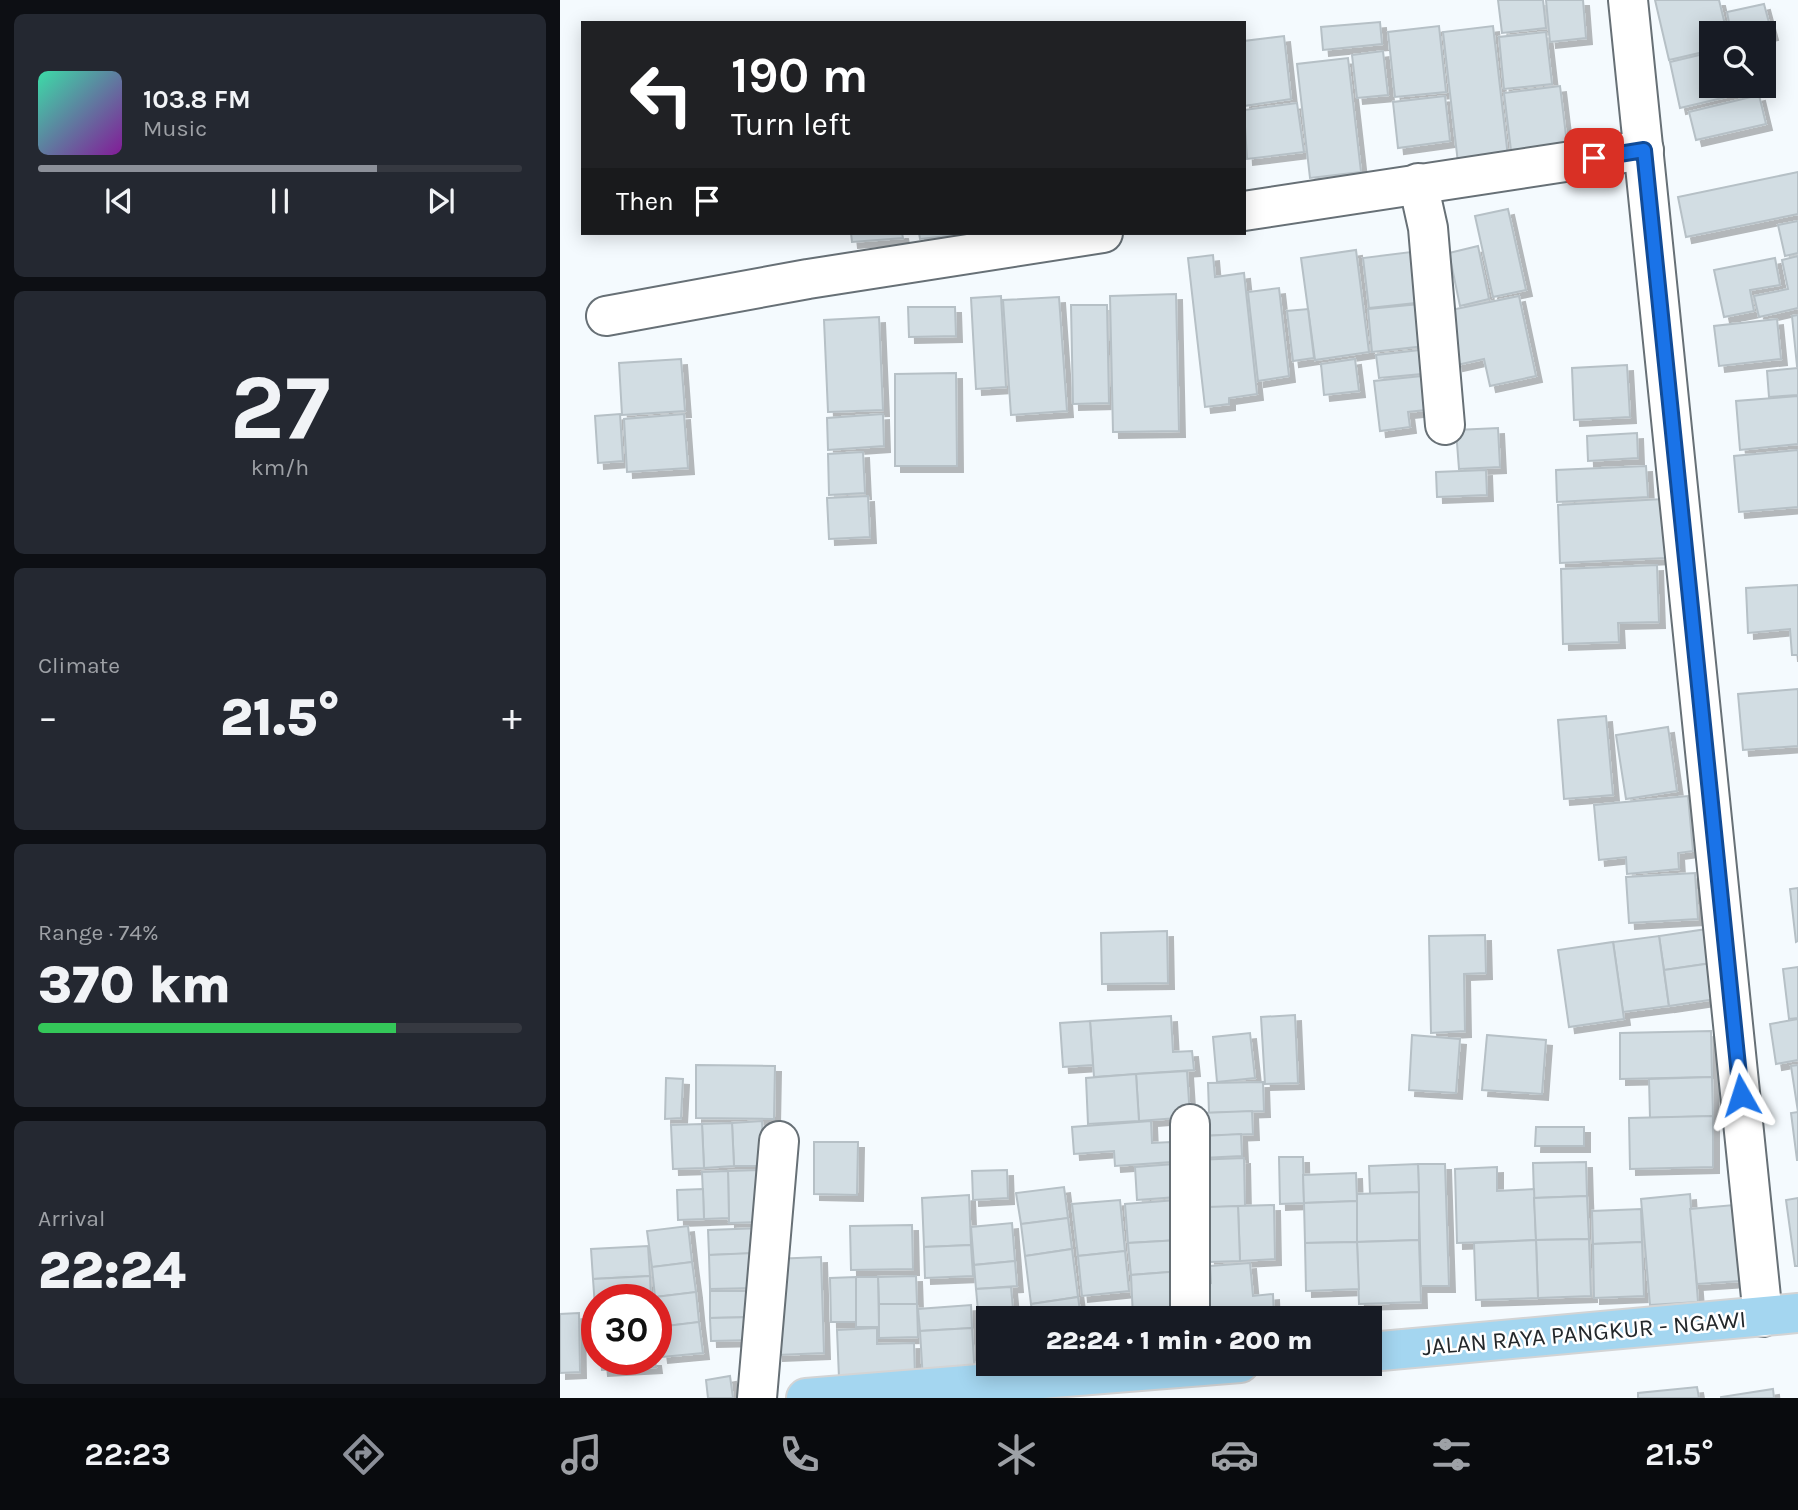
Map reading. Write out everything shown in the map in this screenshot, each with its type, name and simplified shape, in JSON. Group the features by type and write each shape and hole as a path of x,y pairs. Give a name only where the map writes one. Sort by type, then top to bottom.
{"main road":[{"name":"JALAN RAYA PANGKUR - NGAWI","path":"1382,1351 1781,1315"},
{"path":"806,1398 1062,1376"}],"street":[{"path":"1628,0 1781,1315"},
{"path":"1246,211 1644,150"},
{"path":"1418,183 1428,228 1445,425"},
{"path":"606,316 808,279 1090,235"},
{"path":"1190,1124 1190,1306"},
{"path":"757,1398 779,1141"}],"building":[{"path":"1498,0 1543,0 1546,28 1502,33"},
{"path":"1546,0 1583,0 1586,38 1550,42"},
{"path":"1655,0 1719,0 1724,21 1699,21 1699,53 1669,60"},
{"path":"1764,4 1769,21 1729,21 1727,12"},
{"path":"1380,22 1382,44 1323,50 1321,27"},
{"path":"1439,26 1446,92 1395,97 1388,32"},
{"path":"1493,26 1508,157 1458,163 1443,32"},
{"path":"1546,32 1552,84 1504,89 1499,37"},
{"path":"1284,36 1291,99 1246,106 1246,41"},
{"path":"1383,51 1388,95 1357,98 1352,55"},
{"path":"1699,55 1699,98 1722,98 1680,108 1670,62"},
{"path":"1348,58 1361,172 1310,178 1297,64"},
{"path":"1560,86 1567,144 1511,150 1504,93"},
{"path":"1445,96 1450,141 1398,148 1393,102"},
{"path":"1747,98 1760,98 1766,124 1696,140 1689,112"},
{"path":"1297,103 1304,152 1247,159 1246,110"},
{"path":"1798,172 1798,214 1686,237 1678,197"},
{"path":"1508,209 1526,290 1493,297 1475,216"},
{"path":"1798,221 1798,253 1785,256 1778,225"},
{"path":"851,235 902,235 903,238 852,242"},
{"path":"919,235 957,235 920,239"},
{"path":"1478,246 1489,299 1460,306 1449,253"},
{"path":"1356,250 1369,352 1315,360 1301,258"},
{"path":"1419,251 1425,302 1369,308 1363,258"},
{"path":"1213,255 1215,277 1244,273 1257,394 1229,398 1229,404 1205,407 1188,258"},
{"path":"1798,256 1798,308 1759,317 1754,296 1788,289 1782,260"},
{"path":"1775,258 1780,285 1750,290 1754,311 1724,317 1714,270"},
{"path":"1279,288 1289,376 1258,381 1248,292"},
{"path":"1176,294 1179,431 1113,432 1110,296"},
{"path":"1001,296 1006,387 976,389 971,298"},
{"path":"1519,296 1536,376 1490,386 1484,359 1457,365 1446,311"},
{"path":"1059,297 1067,411 1011,415 1003,300"},
{"path":"1420,304 1425,346 1372,352 1368,309"},
{"path":"1071,305 1107,305 1109,403 1073,404"},
{"path":"908,307 955,307 956,336 909,337"},
{"path":"1308,309 1314,358 1293,361 1287,311"},
{"path":"1798,315 1798,366 1797,366 1792,316"},
{"path":"879,317 883,410 828,412 824,320"},
{"path":"1777,319 1781,359 1719,366 1714,326"},
{"path":"1420,350 1422,374 1379,378 1376,355"},
{"path":"681,359 685,411 622,415 619,363"},
{"path":"1355,359 1359,391 1324,395 1321,364"},
{"path":"1627,365 1630,417 1574,420 1572,368"},
{"path":"1798,368 1798,395 1769,397 1767,371"},
{"path":"956,373 957,466 895,466 895,374"},
{"path":"1422,376 1426,410 1408,412 1410,427 1380,431 1374,381"},
{"path":"1798,396 1798,444 1740,450 1736,401"},
{"path":"620,414 623,461 598,463 595,416"},
{"path":"684,414 688,468 627,472 624,419"},
{"path":"883,414 884,446 828,450 827,418"},
{"path":"1498,428 1500,467 1459,469 1456,430"},
{"path":"1637,433 1638,458 1588,461 1587,436"},
{"path":"1798,450 1798,507 1739,512 1734,456"},
{"path":"863,452 865,493 829,495 828,454"},
{"path":"1646,466 1648,497 1557,502 1556,470"},
{"path":"1486,470 1487,495 1437,497 1436,472"},
{"path":"868,496 870,537 829,539 827,498"},
{"path":"1663,499 1666,558 1560,563 1558,505"},
{"path":"1657,565 1659,622 1618,623 1619,642 1563,644 1561,569"},
{"path":"1798,585 1798,655 1792,655 1790,629 1748,633 1746,588"},
{"path":"1798,689 1798,746 1743,750 1738,694"},
{"path":"1606,716 1613,795 1564,799 1558,720"},
{"path":"1668,727 1677,791 1626,799 1616,735"},
{"path":"1688,796 1693,851 1678,853 1679,869 1627,874 1626,857 1599,860 1594,805"},
{"path":"1695,873 1698,919 1629,923 1626,877"},
{"path":"1798,888 1798,941 1796,942 1790,889"},
{"path":"1707,929 1712,963 1664,970 1659,936"},
{"path":"1167,931 1168,983 1102,984 1101,933"},
{"path":"1485,935 1486,973 1464,974 1465,1031 1431,1033 1429,936"},
{"path":"1659,936 1669,1006 1623,1012 1613,942"},
{"path":"1613,942 1624,1019 1569,1027 1558,950"},
{"path":"1712,963 1716,999 1669,1006 1664,970"},
{"path":"1798,967 1798,1018 1789,1019 1783,969"},
{"path":"1295,1015 1298,1083 1265,1084 1261,1017"},
{"path":"1171,1016 1173,1052 1192,1051 1194,1070 1094,1077 1090,1021"},
{"path":"1798,1019 1798,1060 1776,1064 1770,1024"},
{"path":"1090,1021 1093,1065 1063,1067 1060,1023"},
{"path":"1711,1031 1712,1077 1620,1079 1620,1033"},
{"path":"1250,1033 1255,1078 1217,1082 1213,1037"},
{"path":"1412,1035 1460,1039 1456,1093 1409,1090"},
{"path":"1487,1035 1546,1040 1542,1094 1482,1090"},
{"path":"696,1065 775,1066 774,1119 696,1118"},
{"path":"1798,1065 1798,1112 1791,1066"},
{"path":"1187,1071 1190,1117 1139,1121 1136,1074"},
{"path":"1136,1074 1139,1121 1088,1124 1086,1078"},
{"path":"1712,1077 1713,1116 1650,1118 1649,1079"},
{"path":"666,1078 683,1079 681,1118 665,1119"},
{"path":"1263,1082 1264,1111 1209,1113 1208,1083"},
{"path":"1252,1111 1253,1134 1202,1136 1201,1113"},
{"path":"1798,1112 1798,1160 1797,1160 1791,1113"},
{"path":"1713,1116 1713,1167 1630,1169 1629,1118"},
{"path":"762,1121 764,1166 734,1166 732,1123"},
{"path":"1151,1121 1152,1143 1171,1142 1172,1162 1115,1166 1114,1151 1074,1154 1072,1127"},
{"path":"732,1123 734,1166 704,1168 702,1124"},
{"path":"702,1124 704,1168 673,1169 671,1125"},
{"path":"1536,1127 1584,1127 1584,1146 1535,1146"},
{"path":"1241,1134 1242,1156 1202,1158 1202,1136"},
{"path":"814,1142 858,1142 857,1195 814,1194"},
{"path":"1279,1157 1303,1157 1304,1203 1280,1204"},
{"path":"1244,1158 1245,1206 1195,1208 1194,1160"},
{"path":"1586,1162 1587,1196 1534,1198 1533,1163"},
{"path":"1175,1164 1177,1197 1137,1200 1135,1167"},
{"path":"1418,1164 1445,1164 1449,1286 1421,1286"},
{"path":"1418,1164 1419,1192 1370,1194 1369,1166"},
{"path":"1497,1167 1497,1191 1534,1189 1536,1240 1457,1243 1455,1169"},
{"path":"759,1170 760,1222 729,1223 728,1171"},
{"path":"1007,1170 1008,1198 973,1200 972,1171"},
{"path":"728,1171 729,1218 704,1219 702,1172"},
{"path":"1356,1173 1357,1201 1304,1203 1303,1175"},
{"path":"1064,1187 1068,1218 1021,1224 1016,1193"},
{"path":"703,1189 704,1219 678,1220 677,1190"},
{"path":"1419,1192 1419,1240 1357,1242 1357,1194"},
{"path":"1690,1194 1698,1302 1650,1305 1641,1199"},
{"path":"969,1195 971,1245 924,1247 922,1198"},
{"path":"1587,1196 1589,1239 1536,1240 1534,1198"},
{"path":"1798,1198 1798,1266 1795,1266 1786,1200"},
{"path":"1120,1200 1125,1251 1078,1256 1072,1204"},
{"path":"1177,1200 1180,1240 1128,1243 1125,1204"},
{"path":"1357,1201 1357,1242 1305,1243 1304,1203"},
{"path":"1274,1205 1275,1259 1240,1261 1238,1206"},
{"path":"1734,1205 1740,1281 1697,1284 1690,1209"},
{"path":"1238,1206 1240,1261 1209,1262 1208,1207"},
{"path":"1641,1209 1642,1242 1593,1244 1592,1211"},
{"path":"1068,1218 1072,1249 1025,1256 1021,1224"},
{"path":"1012,1223 1015,1261 974,1265 971,1227"},
{"path":"912,1225 913,1269 851,1270 850,1226"},
{"path":"688,1226 692,1262 652,1267 647,1231"},
{"path":"763,1228 764,1253 709,1255 708,1230"},
{"path":"1589,1239 1591,1296 1538,1298 1536,1240"},
{"path":"1180,1240 1182,1271 1131,1275 1128,1243"},
{"path":"1419,1240 1421,1302 1359,1304 1357,1242"},
{"path":"1536,1240 1538,1298 1476,1300 1474,1243"},
{"path":"1357,1242 1359,1289 1306,1291 1305,1243"},
{"path":"1642,1242 1644,1296 1594,1298 1593,1244"},
{"path":"971,1245 973,1276 925,1278 924,1247"},
{"path":"648,1246 650,1276 593,1279 591,1249"},
{"path":"1072,1249 1078,1297 1031,1304 1025,1256"},
{"path":"1125,1251 1129,1291 1082,1296 1078,1256"},
{"path":"753,1253 754,1288 710,1289 709,1255"},
{"path":"821,1257 824,1353 777,1355 773,1259"},
{"path":"1015,1261 1017,1286 976,1289 974,1265"},
{"path":"692,1262 696,1292 672,1295 672,1284 654,1284 652,1267"},
{"path":"1250,1263 1253,1296 1273,1294 1274,1306 1200,1306 1199,1284 1211,1283 1210,1266"},
{"path":"1182,1271 1184,1306 1132,1306 1131,1275"},
{"path":"650,1276 650,1284 593,1284 593,1279"},
{"path":"916,1276 917,1304 879,1304 878,1277"},
{"path":"856,1277 878,1277 879,1327 856,1327"},
{"path":"856,1277 856,1322 831,1322 830,1278"},
{"path":"1011,1287 1013,1306 978,1306 976,1289"},
{"path":"710,1291 755,1291 755,1317 710,1318"},
{"path":"696,1292 699,1322 672,1325 672,1295"},
{"path":"1078,1297 1079,1306 1031,1306"},
{"path":"879,1304 917,1304 918,1337 879,1338"},
{"path":"971,1305 972,1328 920,1331 918,1309"},
{"path":"579,1313 580,1372 560,1373 560,1314"},
{"path":"755,1317 755,1340 711,1341 710,1318"},
{"path":"699,1322 703,1353 672,1356 672,1325"},
{"path":"877,1328 877,1344 914,1343 915,1376 839,1378 837,1330"},
{"path":"972,1328 975,1377 923,1381 920,1331"},
{"path":"730,1376 733,1398 708,1398 706,1380"},
{"path":"1697,1387 1699,1398 1638,1398 1638,1393"},
{"path":"1773,1389 1774,1398 1721,1398 1721,1397"}],"route":[{"path":"1594,158 1644,150 1741,1095"}]}
